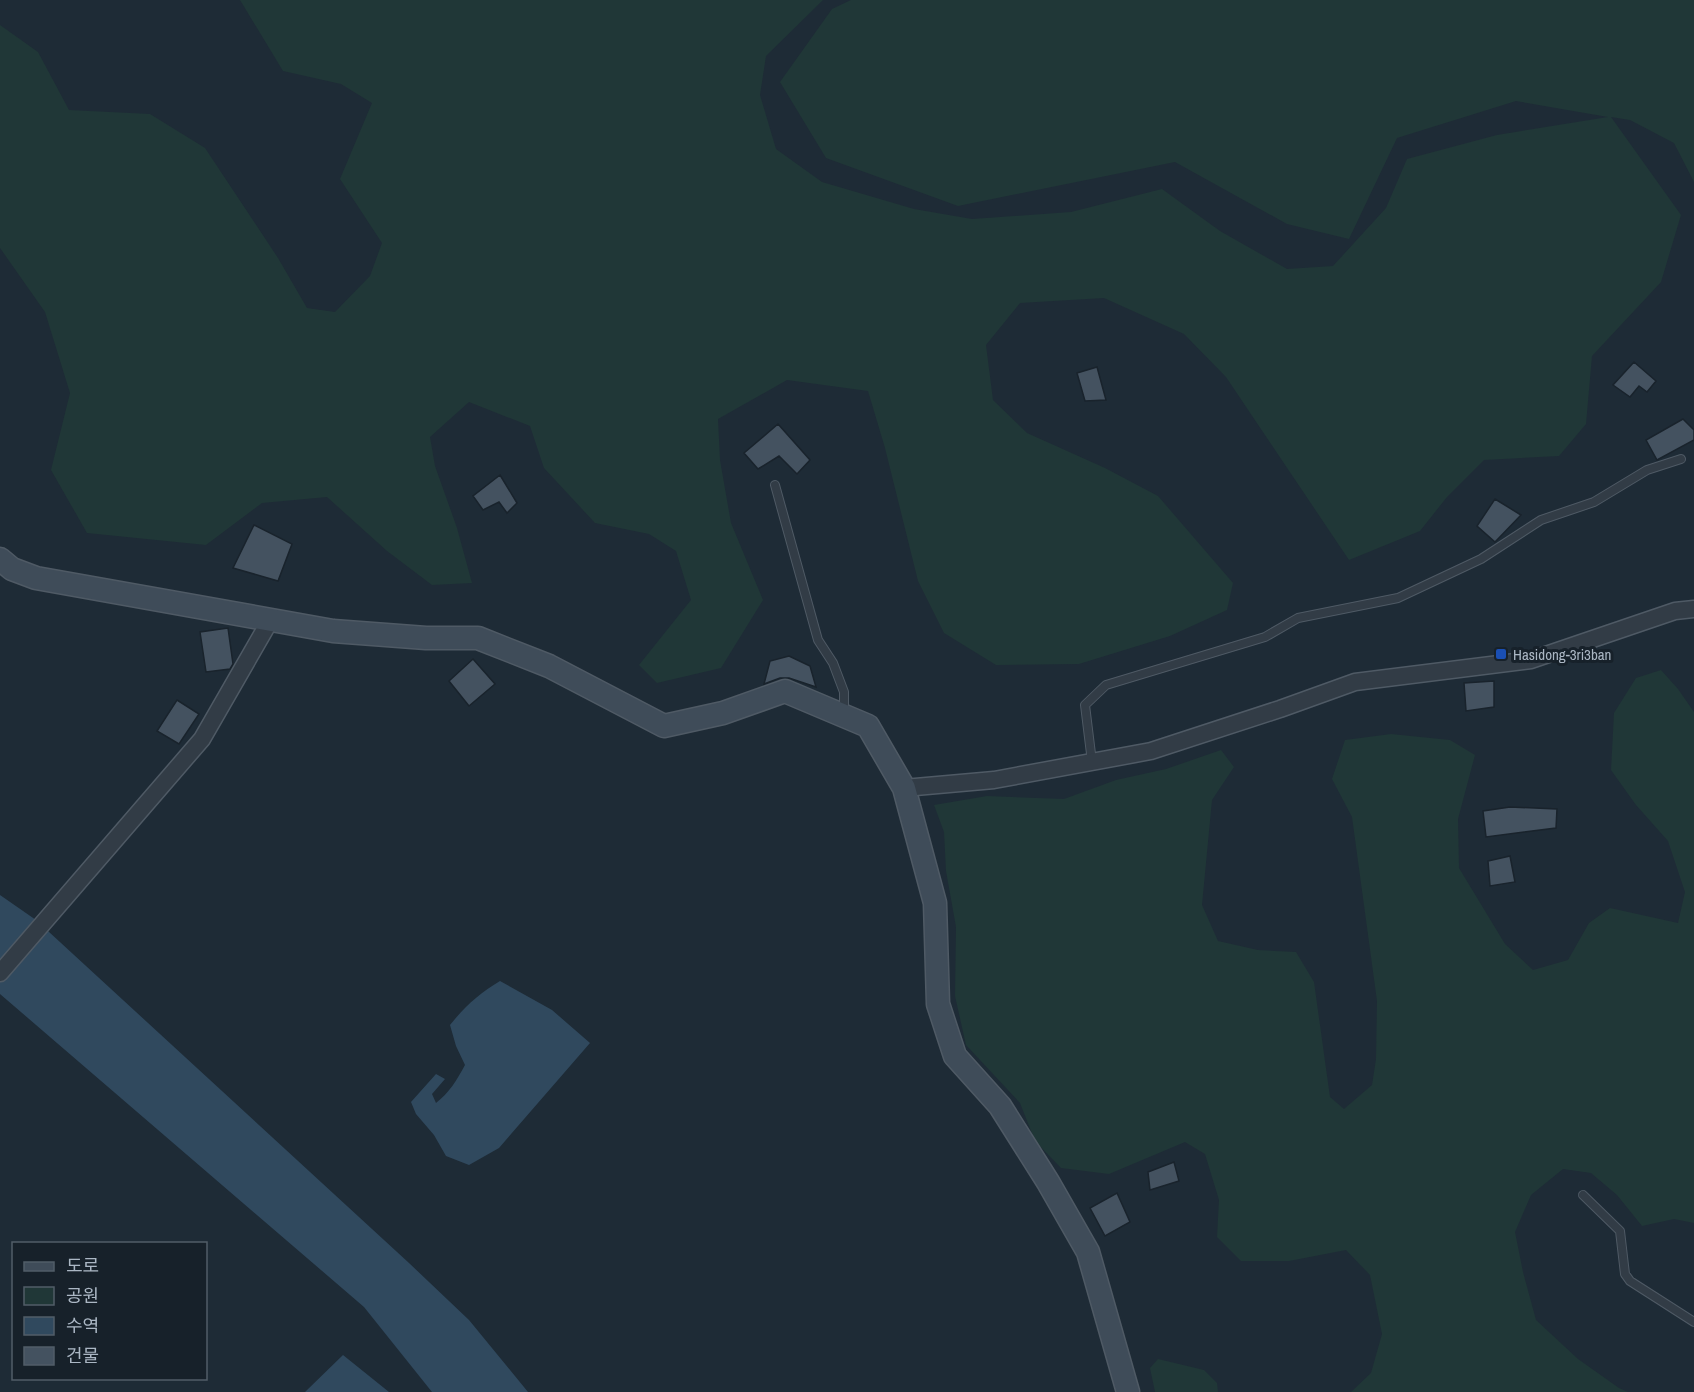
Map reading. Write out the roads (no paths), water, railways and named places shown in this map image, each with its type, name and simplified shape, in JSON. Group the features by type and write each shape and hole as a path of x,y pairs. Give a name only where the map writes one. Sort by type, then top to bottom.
{"street":[{"path":"0,559 12,569 36,578 333,631 426,638 478,638 549,666 664,726 723,713 785,691 868,726 904,788 935,903 938,1004 955,1056 1000,1106 1048,1182 1088,1252 1128,1392"},
{"path":"904,788 994,780 1150,751 1355,682 1531,660 1675,611 1694,609"},
{"path":"0,973 202,739 271,619"}],"lane":[{"path":"1092,762 1085,705 1106,685 1265,637 1298,618 1398,598 1481,559 1540,520 1594,502 1647,470 1681,459"},
{"path":"775,485 818,640 833,663 844,692 844,716"},
{"path":"1583,1195 1620,1231 1625,1274 1630,1281 1694,1323"}],"water":[{"path":"0,895 36,920 409,1263 469,1320 528,1392 432,1392 364,1307 0,994"},
{"path":"500,981 552,1010 590,1043 499,1148 469,1165 446,1156 434,1135 416,1114 411,1102 436,1074 445,1079 432,1094 436,1103 452,1086 465,1065 450,1025 473,1000"},
{"path":"343,1355 389,1392 305,1392"}],"place":[{"name":"Hasidong-3ri3ban","path":"1501,654"}]}
